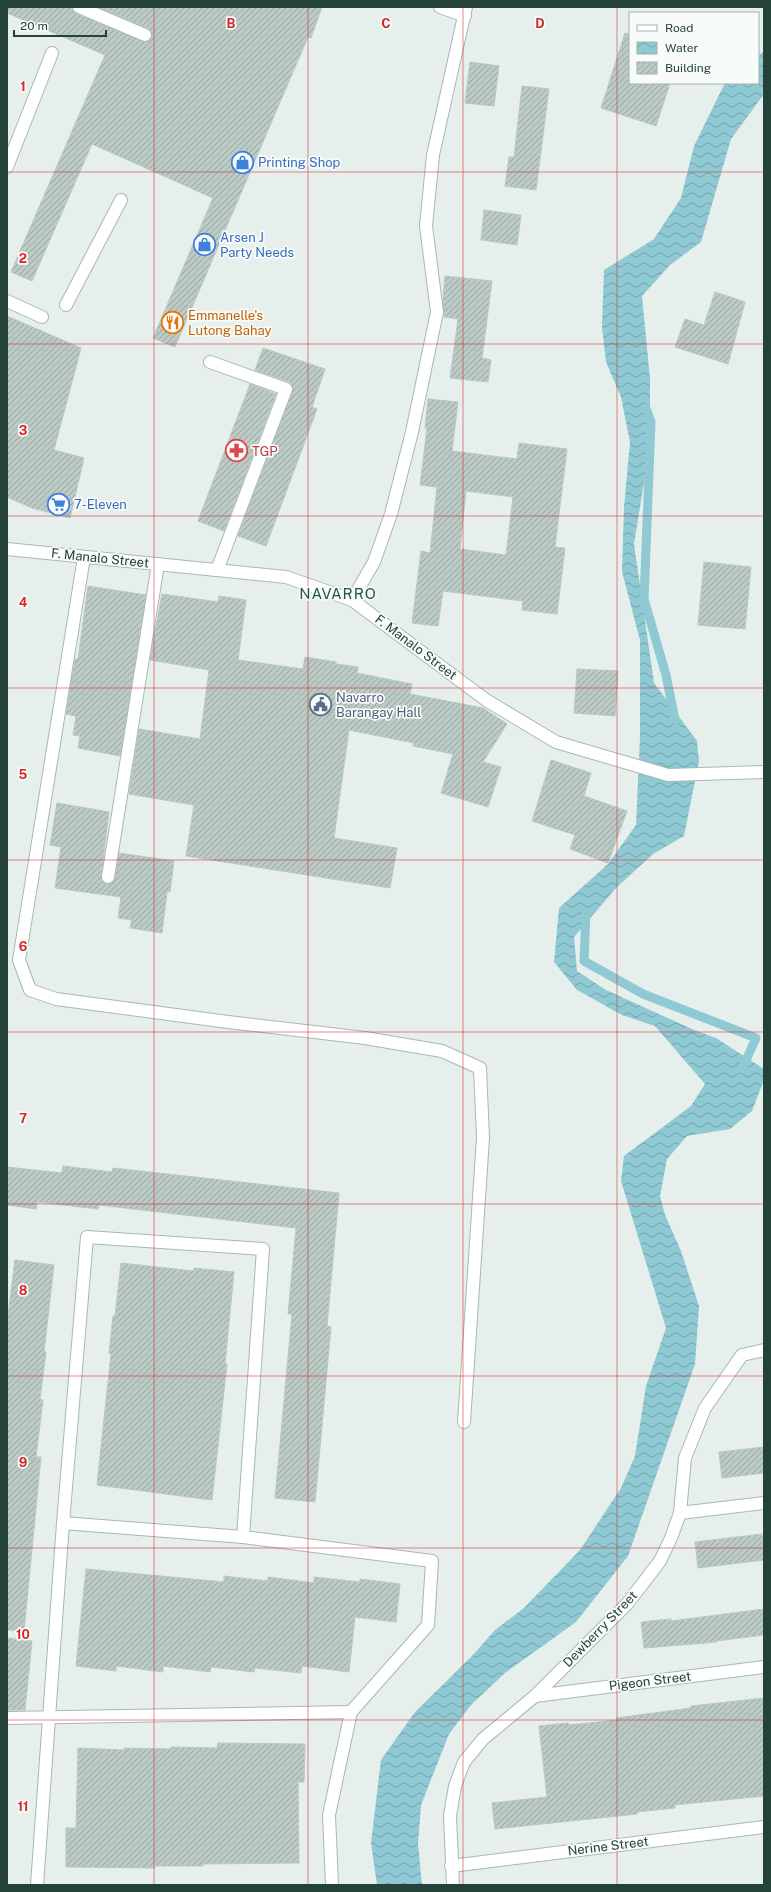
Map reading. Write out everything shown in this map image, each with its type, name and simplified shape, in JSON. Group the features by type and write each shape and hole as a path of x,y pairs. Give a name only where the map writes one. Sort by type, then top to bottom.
{"street":[{"path":"79,7 144,35"},
{"path":"352,600 374,562 391,514 412,432 437,312 426,226 433,155 466,11 440,7"},
{"path":"7,167 52,53"},
{"path":"66,305 121,200"},
{"path":"7,301 42,318"},
{"path":"210,362 286,389 217,570"},
{"name":"F. Manalo Street","path":"7,549 286,577 352,600 486,700 556,742 668,775 714,775 764,772"},
{"path":"84,557 19,960 30,990 56,999 228,1022 365,1038 442,1051 480,1068 483,1138 464,1422"},
{"path":"108,878 158,564"},
{"path":"36,1885 50,1717 63,1523 87,1237 263,1249 242,1537"},
{"name":"Dewberry Street","path":"453,1885 450,1816 455,1786 464,1762 483,1740 535,1696 627,1604 660,1561 671,1538 680,1513 685,1458 705,1408 742,1355 764,1350"},
{"path":"680,1513 764,1503"},
{"path":"63,1523 242,1537 432,1561 428,1625 351,1712 329,1815 332,1885"},
{"name":"Pigeon Street","path":"535,1696 764,1666"},
{"path":"7,1718 351,1712"},
{"name":"Nerine Street","path":"451,1866 764,1827"}],"water":[{"path":"764,51 764,94 731,139 701,242 670,265 642,296 650,379 650,445 634,544 654,683 697,741 699,761 684,836 653,854 616,888 574,937 577,971 606,990 692,1029 716,1038 764,1069 764,1080 752,1111 730,1129 687,1136 667,1159 660,1196 665,1215 681,1251 699,1306 695,1364 628,1556 576,1622 505,1673 471,1705 449,1734 421,1805 418,1844 422,1885 377,1885 371,1843 381,1760 415,1712 472,1656 495,1630 524,1608 580,1550 621,1488 635,1456 646,1386 666,1328 621,1181 624,1156 691,1106 705,1084 655,1026 622,1015 577,990 554,962 559,908 608,864 636,825 640,738 640,640 622,572 624,507 630,442 621,397 606,362 602,327 604,270 654,239 681,198 694,146 725,84 759,84 759,55"}],"building":[{"path":"7,7 72,7 76,14 146,42 152,38 152,34 148,28 98,7 322,7 311,38 308,37 175,347 153,338 213,198 92,144 32,281 11,272 105,55 7,13"},
{"path":"625,33 629,34 629,84 670,84 656,126 601,108"},
{"path":"470,62 499,66 494,106 465,103"},
{"path":"522,86 549,89 536,190 505,186 509,157 514,157"},
{"path":"484,210 521,215 517,245 481,240"},
{"path":"445,276 492,281 482,358 491,360 488,382 450,378 458,319 444,317 443,298"},
{"path":"715,292 745,302 728,364 675,347 685,319 704,325"},
{"path":"7,316 81,348 54,450 84,458 70,518 32,508 7,497"},
{"path":"263,348 325,369 312,407 317,409 266,546 238,536 293,388 289,382 255,370"},
{"path":"250,384 276,394 224,531 198,521"},
{"path":"428,399 458,402 452,451 517,459 519,443 567,449 555,547 565,548 557,614 522,610 523,601 443,591 438,626 412,623 421,551 430,553 437,487 420,485 427,429 425,428","holes":["466,491 513,497 506,555 460,549"]},
{"path":"704,562 751,567 745,629 698,625"},
{"path":"88,586 146,595 120,756 78,748 80,736 73,735 76,716 66,714 75,659 78,659"},
{"path":"162,594 218,602 219,596 246,600 238,660 303,669 305,657 336,662 336,664 358,667 357,673 412,684 410,694 483,708 507,724 483,762 501,767 488,807 441,793 453,754 413,746 414,743 349,730 334,838 397,848 390,888 186,856 194,805 129,794 139,729 200,739 209,670 150,660"},
{"path":"577,669 618,671 615,716 574,713"},
{"path":"551,760 591,773 584,796 627,811 608,863 570,849 575,835 532,821"},
{"path":"57,803 109,812 101,876 104,883 110,884 114,881 119,853 174,861 170,892 167,892 162,933 130,928 132,920 118,918 121,897 55,888 61,847 50,845"},
{"path":"63,1166 112,1172 113,1168 339,1193 327,1326 331,1327 315,1502 275,1498 292,1314 288,1314 296,1228 99,1205 98,1209 37,1202 36,1209 7,1205 7,1167 62,1173"},
{"path":"15,1260 54,1265 40,1399 43,1400 36,1457 41,1457 24,1631 7,1630 7,1323"},
{"path":"121,1263 194,1271 194,1268 234,1272 225,1364 227,1364 212,1500 97,1485 111,1354 109,1353 113,1316 115,1316"},
{"path":"764,1447 764,1473 722,1478 719,1452"},
{"path":"762,1534 764,1560 698,1568 695,1542"},
{"path":"86,1569 224,1582 224,1576 268,1581 268,1577 314,1583 314,1577 360,1582 360,1579 400,1584 396,1622 355,1617 349,1672 302,1666 301,1673 255,1668 254,1672 211,1667 210,1672 163,1666 163,1672 116,1666 116,1671 76,1666"},
{"path":"764,1609 764,1635 716,1641 717,1642 644,1648 641,1622 671,1619 671,1621"},
{"path":"7,1638 32,1641 25,1710 7,1710"},
{"path":"764,1698 764,1796 674,1805 675,1808 637,1812 637,1814 495,1829 492,1803 547,1797 539,1726 568,1723 569,1725 617,1720 616,1718 691,1708 691,1706"},
{"path":"218,1743 305,1744 304,1782 298,1782 299,1863 203,1864 203,1866 155,1866 155,1868 66,1867 66,1828 76,1828 78,1748 124,1750 124,1748 217,1748"}],"waterway":[{"path":"646,408 651,422 644,599 666,675 675,720"},
{"path":"586,913 584,961 643,994 756,1038 742,1069"}],"place":[{"name":"Printing Shop","path":"242,162"},
{"name":"Arsen J Party Needs","path":"204,244"},
{"name":"Emmanelle's Lutong Bahay","path":"172,322"},
{"name":"TGP","path":"236,451"},
{"name":"7-Eleven","path":"58,504"},
{"name":"Navarro Barangay Hall","path":"321,704"}],"district":[{"name":"NAVARRO","path":"338,593"}]}
